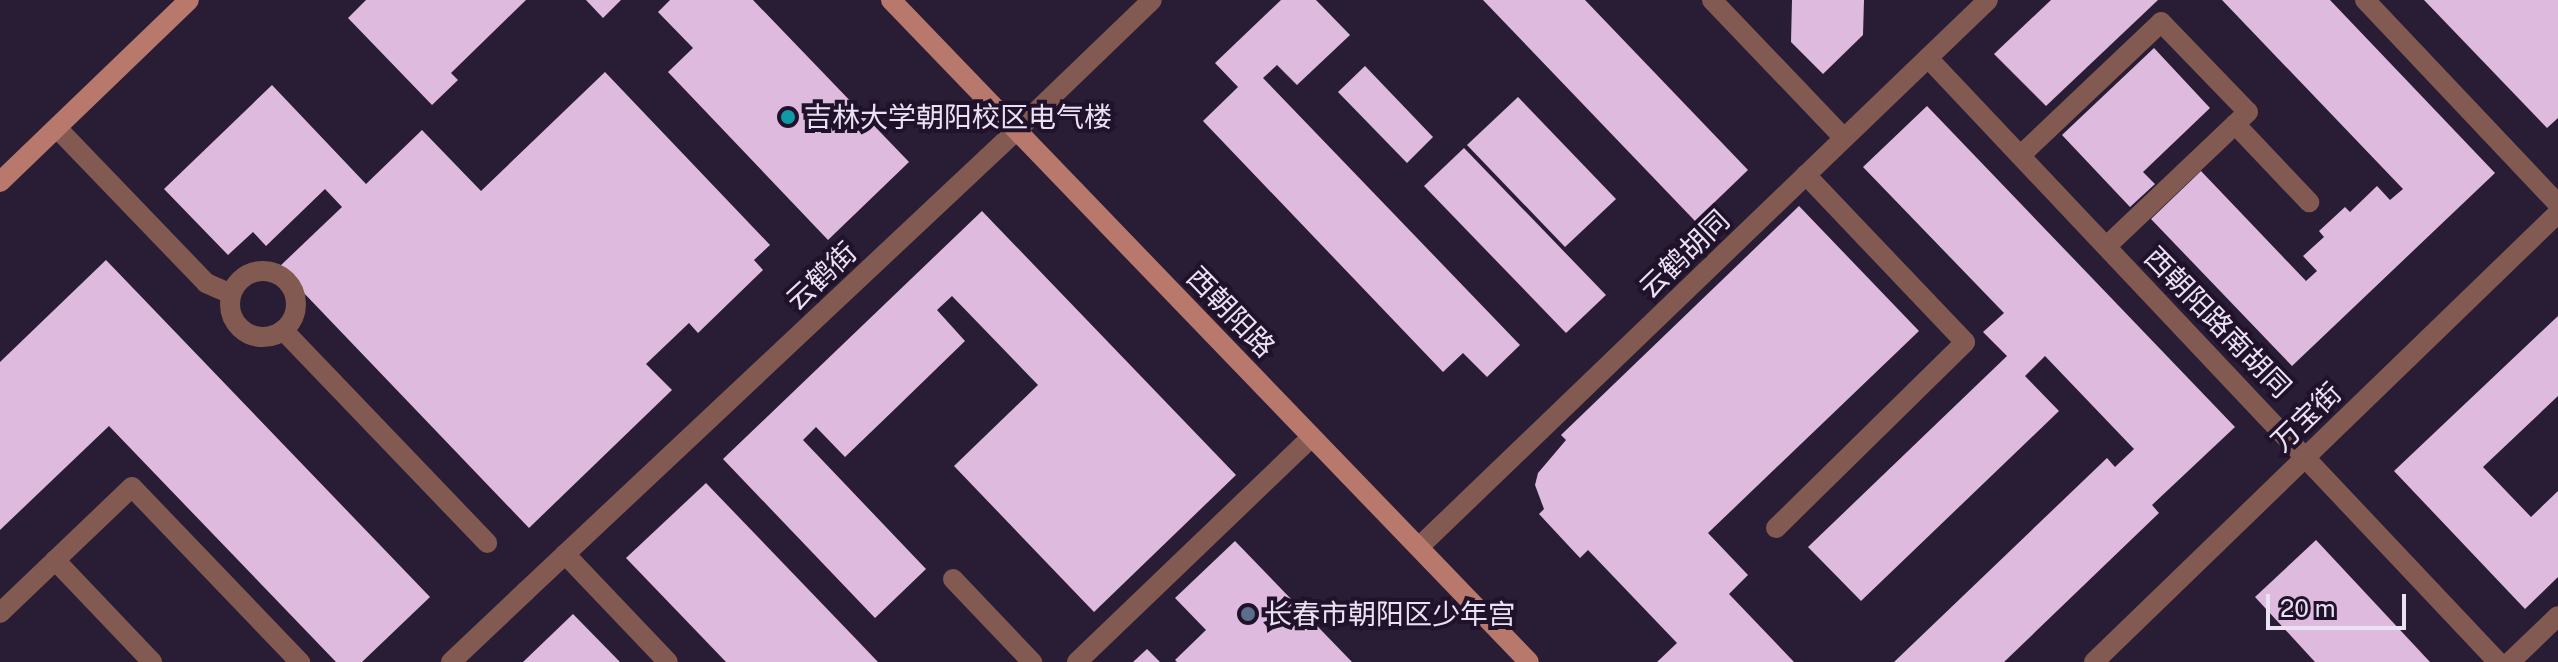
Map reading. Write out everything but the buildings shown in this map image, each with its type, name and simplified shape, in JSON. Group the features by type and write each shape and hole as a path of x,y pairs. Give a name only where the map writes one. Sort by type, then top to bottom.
{"main road":[{"path":"0,182 189,0"},
{"name":"西朝阳路","path":"891,0 1529,662"}],"street":[{"name":"云鹤街","path":"451,662 1152,0"},
{"path":"1712,0 1844,138"},
{"name":"云鹤胡同","path":"1419,547 1988,0"},
{"path":"2365,0 2558,204"},
{"path":"2021,155 2161,22 2248,112 2107,246"},
{"name":"西朝阳路南胡同","path":"1928,58 2307,456 2498,662"},
{"path":"2235,124 2309,202"},
{"path":"57,128 206,283 231,294"},
{"path":"1776,528 1965,342 1806,175"},
{"name":"万宝街","path":"2094,662 2558,213"},
{"path":"274,273 288,282 295,296 295,312 283,330 275,336 260,337 246,332 235,322 230,307 231,294 247,275 274,273"},
{"path":"283,330 487,543"},
{"path":"1077,662 1312,437"},
{"path":"0,613 132,487 300,662"},
{"path":"565,554 668,662"},
{"path":"55,560 152,662"},
{"path":"953,579 1032,662"},
{"path":"2510,662 2558,616"}],"place":[{"name":"吉林大学朝阳校区电气楼","path":"788,117"},
{"name":"长春市朝阳区少年宫","path":"1248,614"}]}
